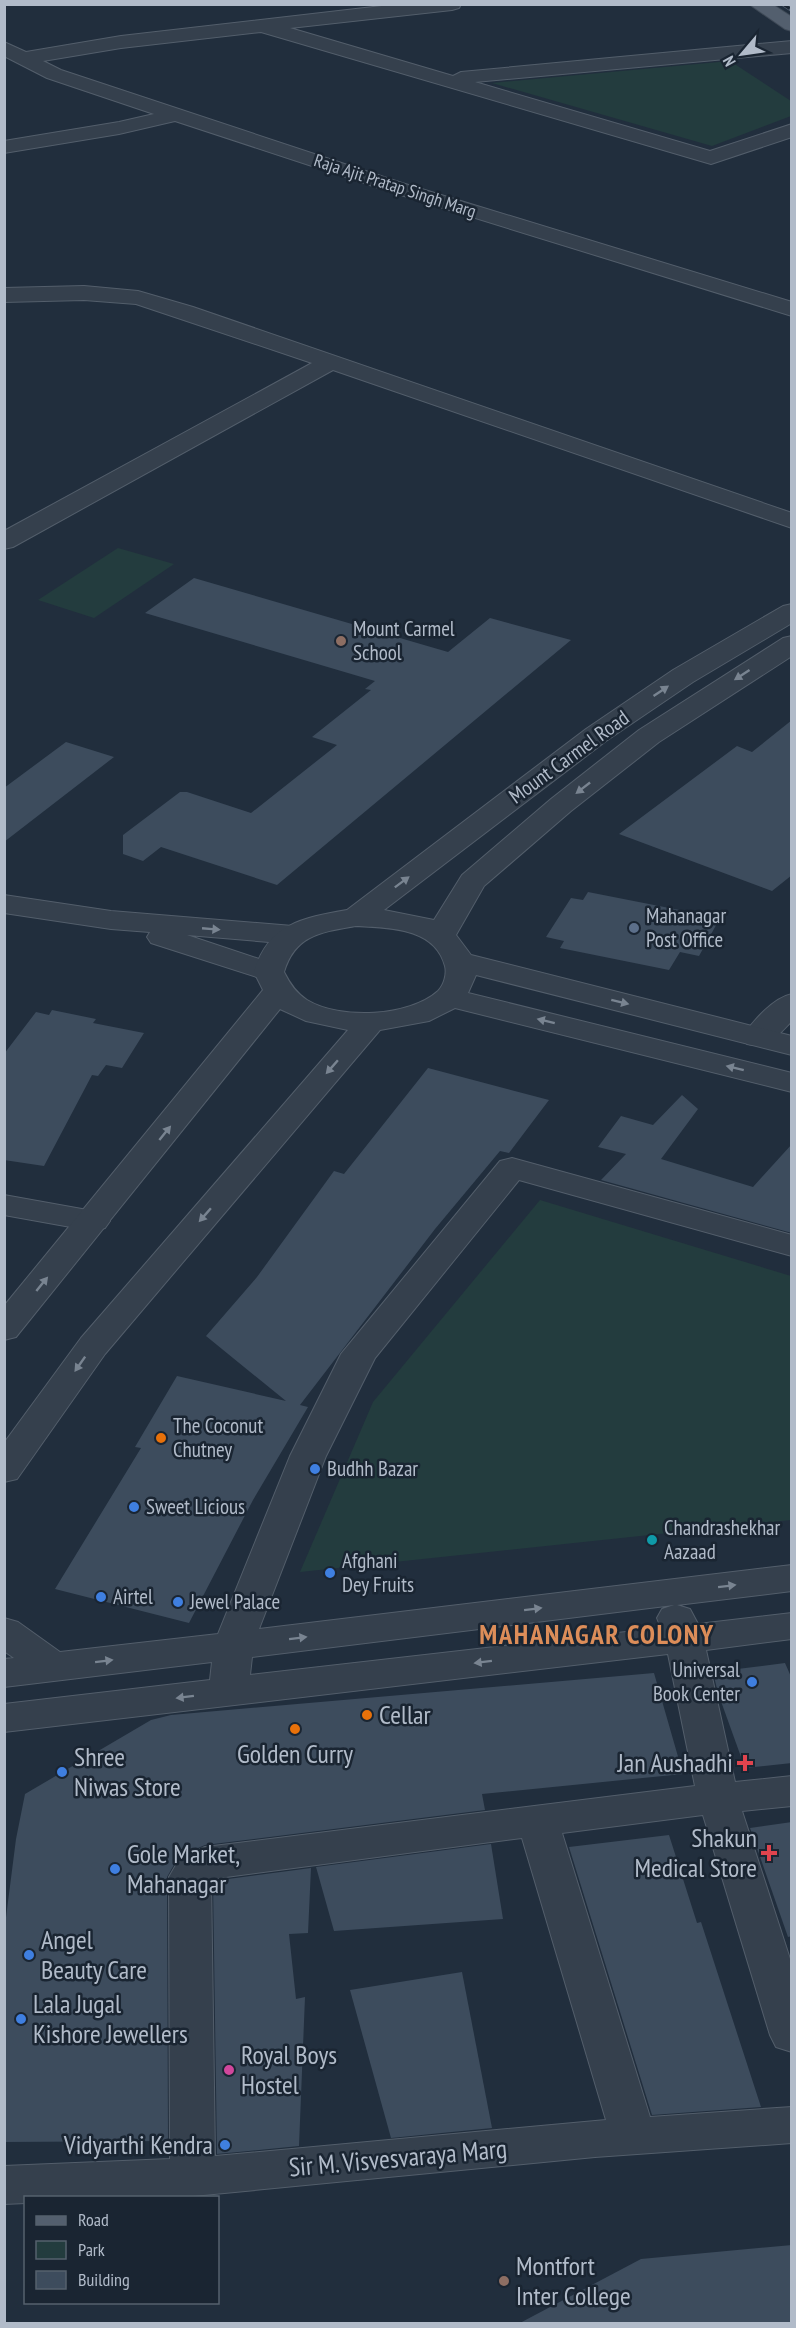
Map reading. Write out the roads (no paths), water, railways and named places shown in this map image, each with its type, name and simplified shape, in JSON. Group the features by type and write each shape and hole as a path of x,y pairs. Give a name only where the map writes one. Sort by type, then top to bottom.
{"main road":[{"path":"758,4 792,25"}],"street":[{"path":"24,58 122,42 452,4"},
{"path":"262,26 711,158 792,130"},
{"path":"444,80 792,47"},
{"name":"Raja Ajit Pratap Singh Marg","path":"4,48 54,74 406,190 792,309"},
{"path":"4,147 119,128 177,114"},
{"path":"4,295 84,293 138,298 331,362 792,522"},
{"path":"4,542 331,362"},
{"name":"Mount Carmel Road","path":"356,917 596,735 683,676 792,612"},
{"path":"440,936 472,881 561,805 649,736 768,657 792,644"},
{"path":"4,904 111,920 293,935"},
{"path":"4,1329 93,1221 273,982 275,951 293,935 322,923 356,917 402,921 440,936 462,962 792,1046"},
{"path":"111,920 273,982 300,1009 333,1019 370,1022 415,1015 440,1004 449,997 462,978 462,962"},
{"path":"449,997 792,1083"},
{"path":"758,1037 792,1003"},
{"path":"4,1470 93,1346 370,1022"},
{"path":"229,1692 233,1646 308,1456 359,1354 512,1168 792,1246"},
{"path":"4,1205 93,1221"},
{"path":"4,1673 792,1578"},
{"path":"668,1594 684,1638 718,1798 792,2035"},
{"path":"4,1718 792,1626"},
{"path":"4,1631 53,1667"},
{"path":"4,1732 78,1709"},
{"path":"193,2176 190,1877 195,1869 205,1863 718,1798 792,1791"},
{"path":"538,1821 633,2136"},
{"name":"Sir M. Visvesvaraya Marg","path":"4,2185 193,2176 633,2136 792,2125"}],"railway":[{"path":"783,4 792,10"}],"place":[{"name":"Mount Carmel School","path":"341,641"},
{"name":"Mahanagar Post Office","path":"634,928"},
{"name":"The Coconut Chutney","path":"161,1438"},
{"name":"Budhh Bazar","path":"315,1469"},
{"name":"Sweet Licious","path":"134,1507"},
{"name":"Chandrashekhar Aazaad","path":"652,1540"},
{"name":"Afghani Dey Fruits","path":"330,1573"},
{"name":"Airtel","path":"101,1597"},
{"name":"Jewel Palace","path":"178,1602"},
{"name":"Universal Book Center","path":"752,1682"},
{"name":"Cellar","path":"367,1715"},
{"name":"Golden Curry","path":"295,1729"},
{"name":"Jan Aushadhi","path":"745,1763"},
{"name":"Shree Niwas Store","path":"62,1772"},
{"name":"Shakun Medical Store","path":"769,1853"},
{"name":"Gole Market, Mahanagar","path":"115,1869"},
{"name":"Angel Beauty Care","path":"29,1955"},
{"name":"Lala Jugal Kishore Jewellers","path":"21,2019"},
{"name":"Royal Boys Hostel","path":"229,2070"},
{"name":"Vidyarthi Kendra","path":"225,2145"},
{"name":"Montfort Inter College","path":"504,2281"}],"district":[{"name":"MAHANAGAR COLONY","path":"597,1635"}]}
